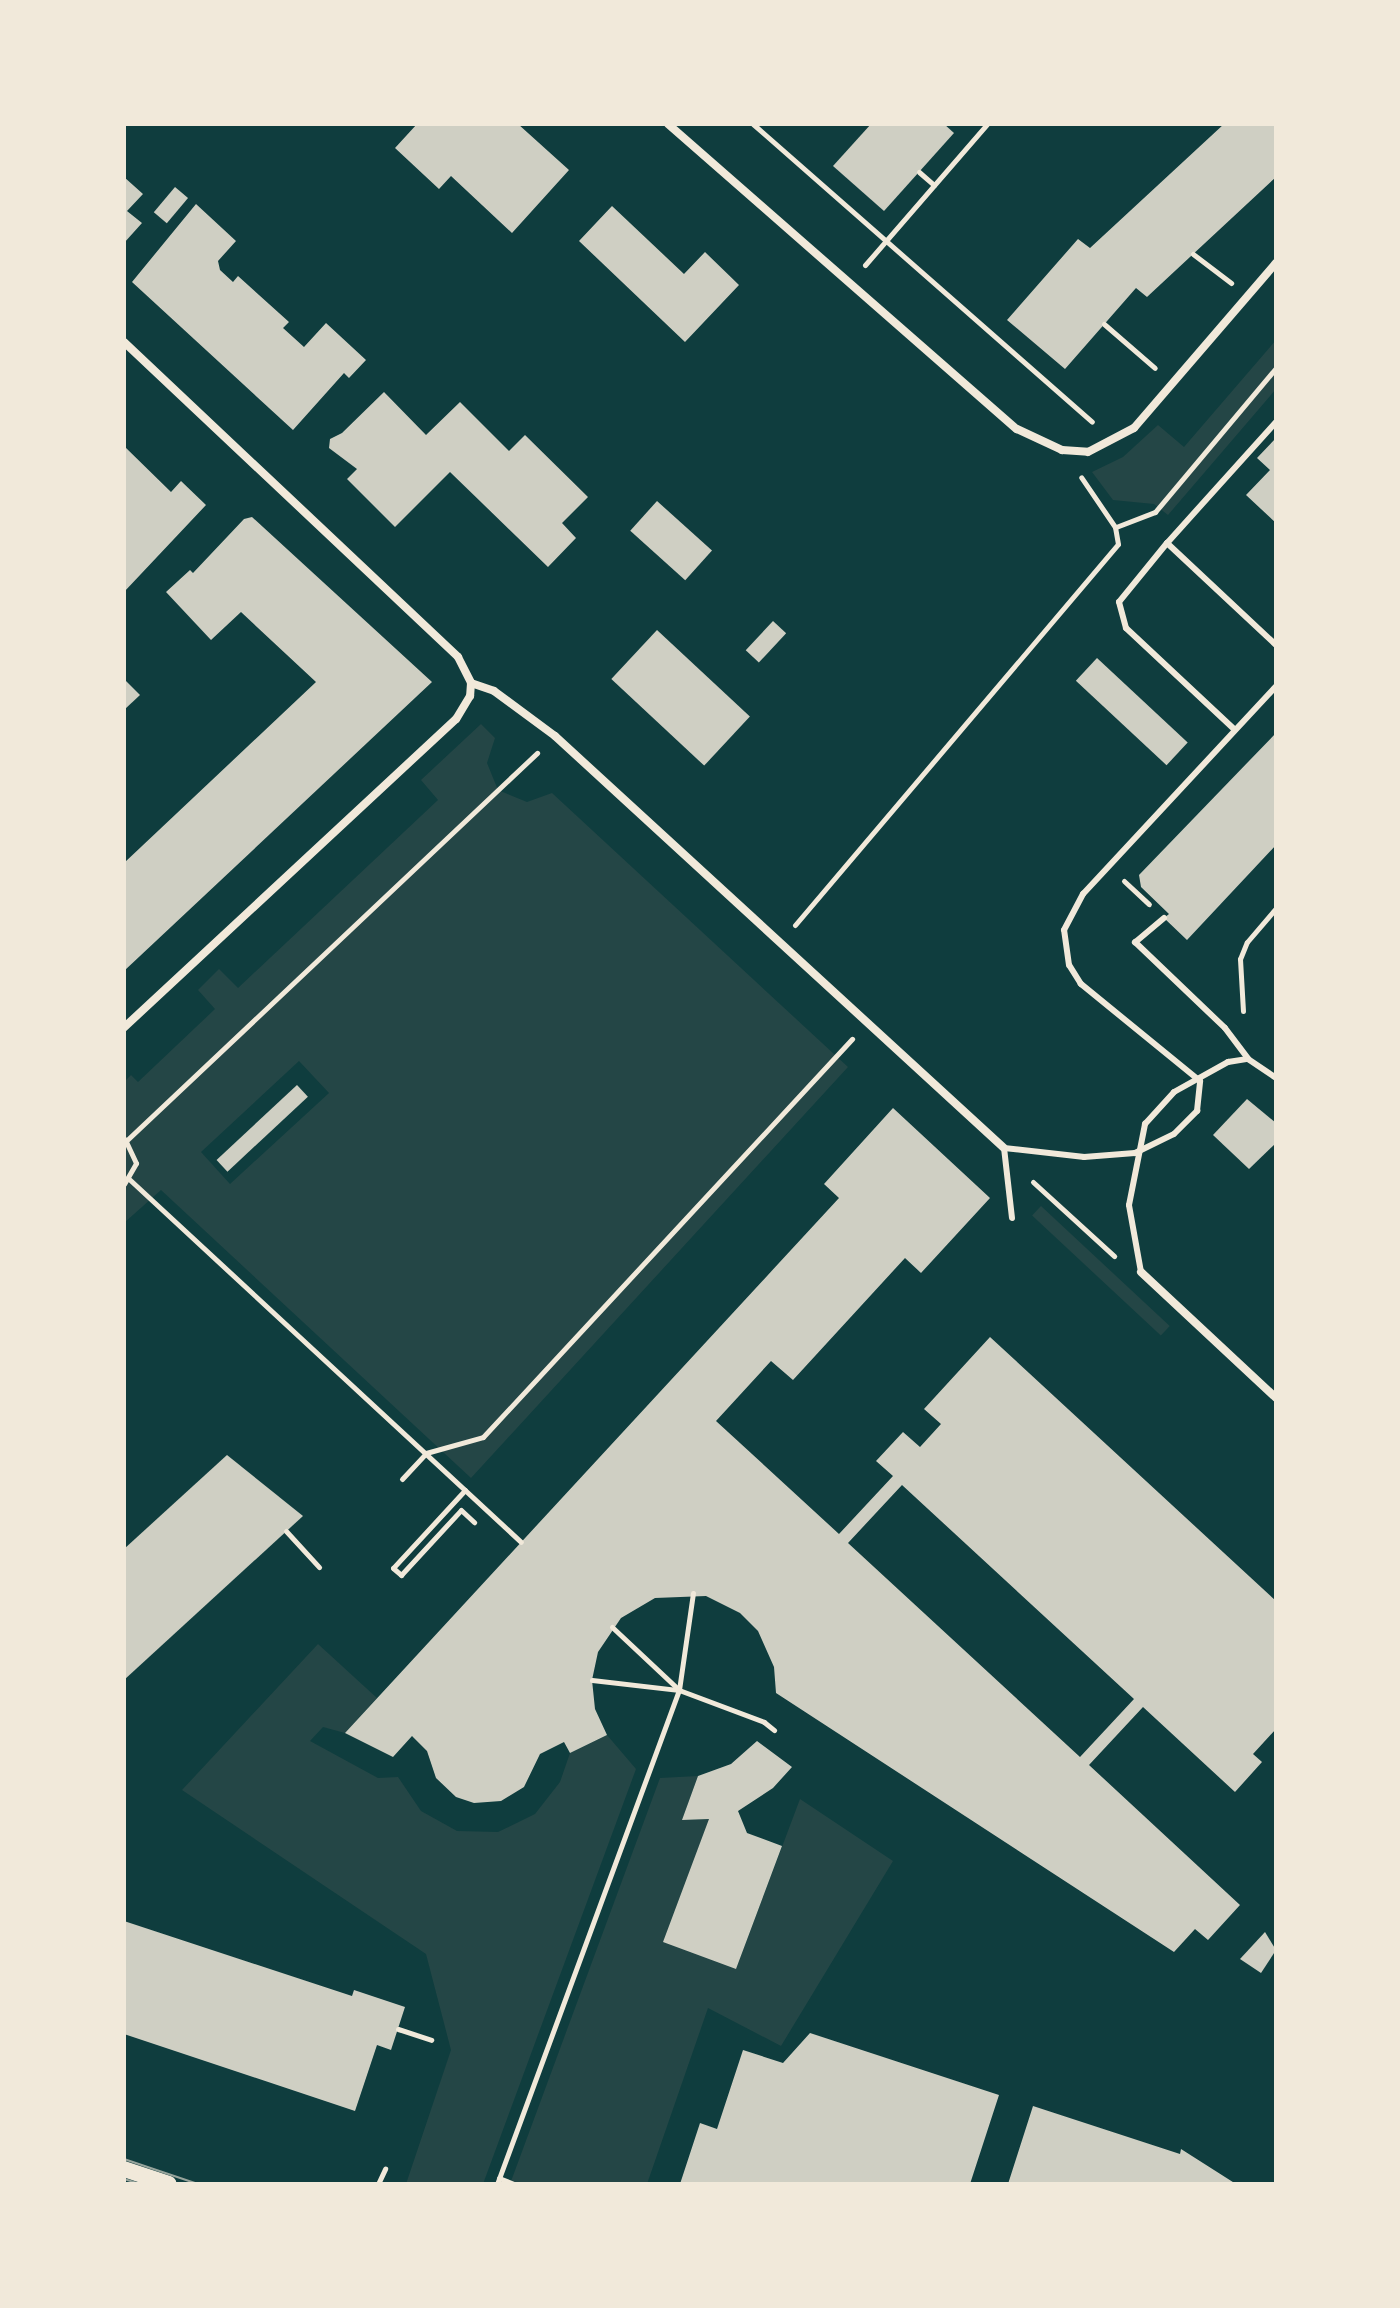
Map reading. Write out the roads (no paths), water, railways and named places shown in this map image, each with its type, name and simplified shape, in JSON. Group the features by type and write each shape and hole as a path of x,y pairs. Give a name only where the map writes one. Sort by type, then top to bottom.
{"main road":[{"path":"124,2169 169,2184"}],"street":[{"path":"668,124 1017,429 1062,450 1088,452 1134,428 1276,263"},
{"path":"124,342 458,657 471,683 470,696 456,719 124,1028"},
{"path":"471,683 494,691 555,736 779,945 1004,1148"},
{"path":"1141,1272 1276,1398"}],"lane":[{"path":"1235,730 1126,628 1119,602 1167,543 1276,422"},
{"path":"1167,543 1276,645"},
{"path":"1200,1081 1114,1014 1081,984 1069,965 1064,930 1071,911 1109,866 1276,686"},
{"path":"1164,918 1135,942 1225,1028 1248,1059 1276,1078"},
{"path":"1141,1272 1131,1241 1129,1205 1135,1153 1157,1108 1174,1092 1200,1081 1228,1062 1248,1059"},
{"path":"1012,1218 1004,1148 1084,1157 1135,1153 1174,1134 1197,1111 1200,1081"}],"tram line":[{"path":"124,2159 198,2184"},
{"path":"124,2179 140,2184"}]}
